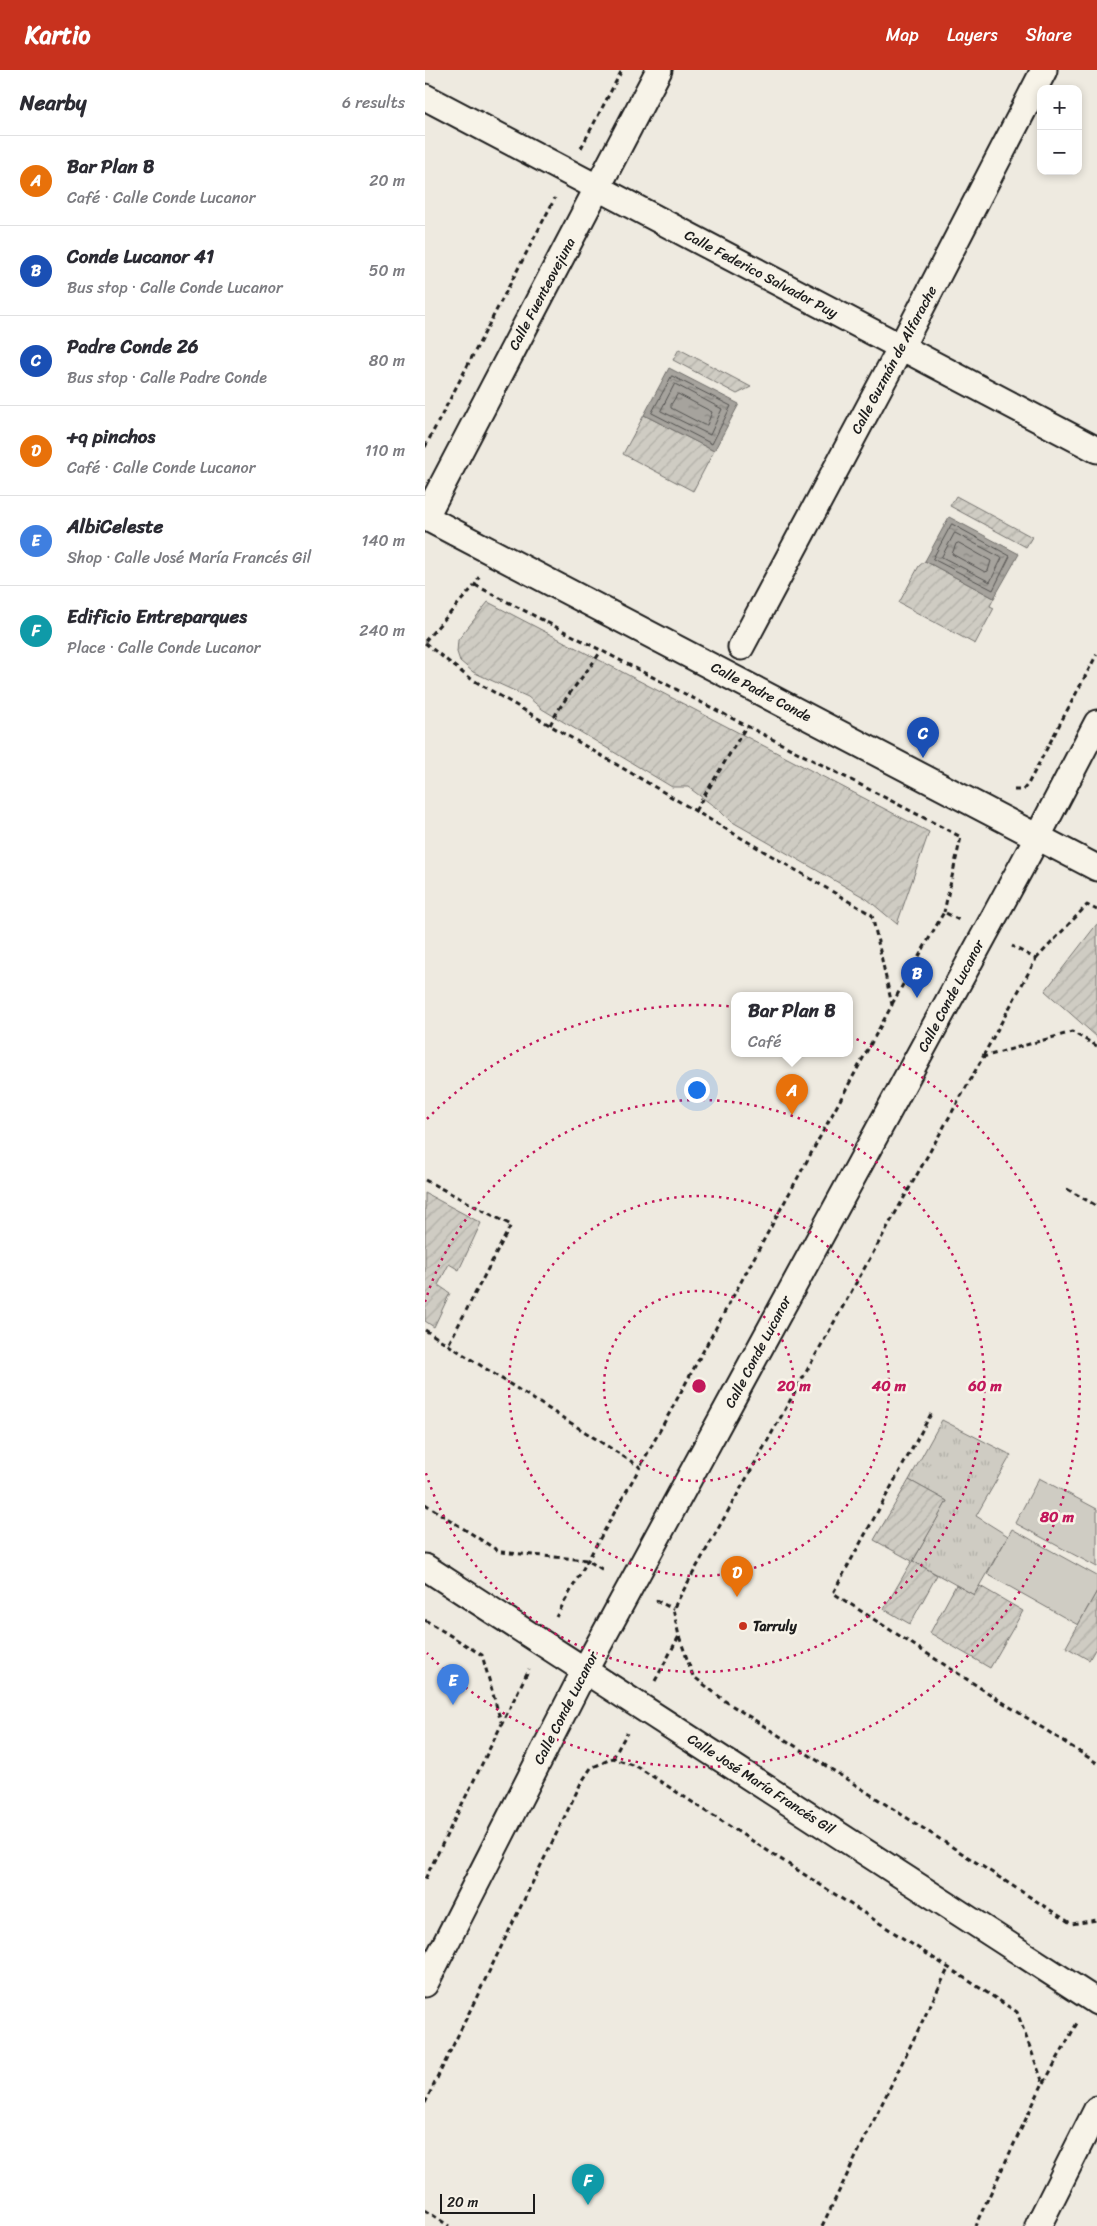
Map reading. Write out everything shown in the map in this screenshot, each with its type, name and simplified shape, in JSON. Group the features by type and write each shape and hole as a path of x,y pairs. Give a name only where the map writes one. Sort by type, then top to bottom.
{"street":[{"name":"Calle Fuenteovejuna","path":"425,517 659,70"},
{"name":"Calle Guzmán de Alfarache","path":"741,647 901,347 1044,70"},
{"name":"Calle Federico Salvador Puy","path":"425,97 1097,450"},
{"name":"Calle Padre Conde","path":"425,517 1097,868"},
{"name":"Calle Conde Lucanor","path":"425,1984 585,1670 1097,723"},
{"name":"Calle José María Francés Gil","path":"425,1567 1094,2000"},
{"path":"1038,2226 1097,2109"}],"path":[{"path":"425,448 622,70"},
{"path":"425,1879 501,1723 587,1560 640,1467 891,1005 872,915 468,677 425,642 475,585 493,552"},
{"path":"475,585 961,837 944,912"},
{"path":"550,725 562,702 583,678 601,651"},
{"path":"1008,786 1016,790 1023,790 1097,654"},
{"path":"695,811 746,727"},
{"path":"1036,959 1087,905 1097,910"},
{"path":"1097,1046 1072,1032 983,1057 673,1609 679,1636 693,1676 725,1701 1072,1924 1097,1920"},
{"path":"425,1180 511,1225 448,1345"},
{"path":"1067,1189 1097,1206"},
{"path":"425,1330 640,1467"},
{"path":"931,1414 833,1592 1097,1763"},
{"path":"425,1504 500,1552 587,1560"},
{"path":"425,1620 483,1655 501,1723"},
{"path":"425,2103 581,1783 591,1768 613,1758 638,1767 1017,2012 1043,2083"},
{"path":"822,2226 948,1969"},
{"path":"975,2226 1043,2083 1094,2000"},
{"path":"425,2210 449,2226"}],"green space":[{"path":"679,349 751,387 737,394 673,360"},
{"path":"644,415 714,451 693,491 623,454"},
{"path":"956,496 1032,537 1026,547 950,506"},
{"path":"925,561 994,598 990,606 994,608 975,644 899,603 919,566"},
{"path":"488,602 929,832 897,924 867,899 729,820 719,810 688,787 672,787 542,709 528,697 473,672 460,661 457,652 458,640"},
{"path":"1097,924 1097,1037 1045,991"},
{"path":"425,1193 481,1223 459,1270 449,1264 438,1285 450,1293 434,1327 425,1321"},
{"path":"942,1420 1011,1455 976,1516 1008,1536 974,1595 913,1561 947,1501 909,1480"},
{"path":"1039,1478 1097,1509 1097,1567 1015,1523"},
{"path":"909,1480 947,1501 913,1561 937,1575 910,1624 884,1609 912,1561 874,1540"},
{"path":"1012,1529 1097,1576 1097,1591 1078,1625 987,1574"},
{"path":"956,1585 974,1595 980,1586 1023,1611 990,1668 930,1633"},
{"path":"1097,1591 1097,1646 1089,1660 1066,1647"}],"water":[{"path":"669,368 739,404 714,451 644,415"},
{"path":"949,517 1019,554 994,598 925,561"}],"place":[{"name":"Padre Conde 26","path":"923,758"},
{"name":"Conde Lucanor 41","path":"917,998"},
{"name":"Bar Plan B","path":"792,1115"},
{"name":"+q pinchos","path":"737,1597"},
{"name":"Tarruly","path":"743,1626"},
{"name":"AlbiCeleste","path":"453,1705"},
{"name":"Edificio Entreparques","path":"588,2205"}]}
